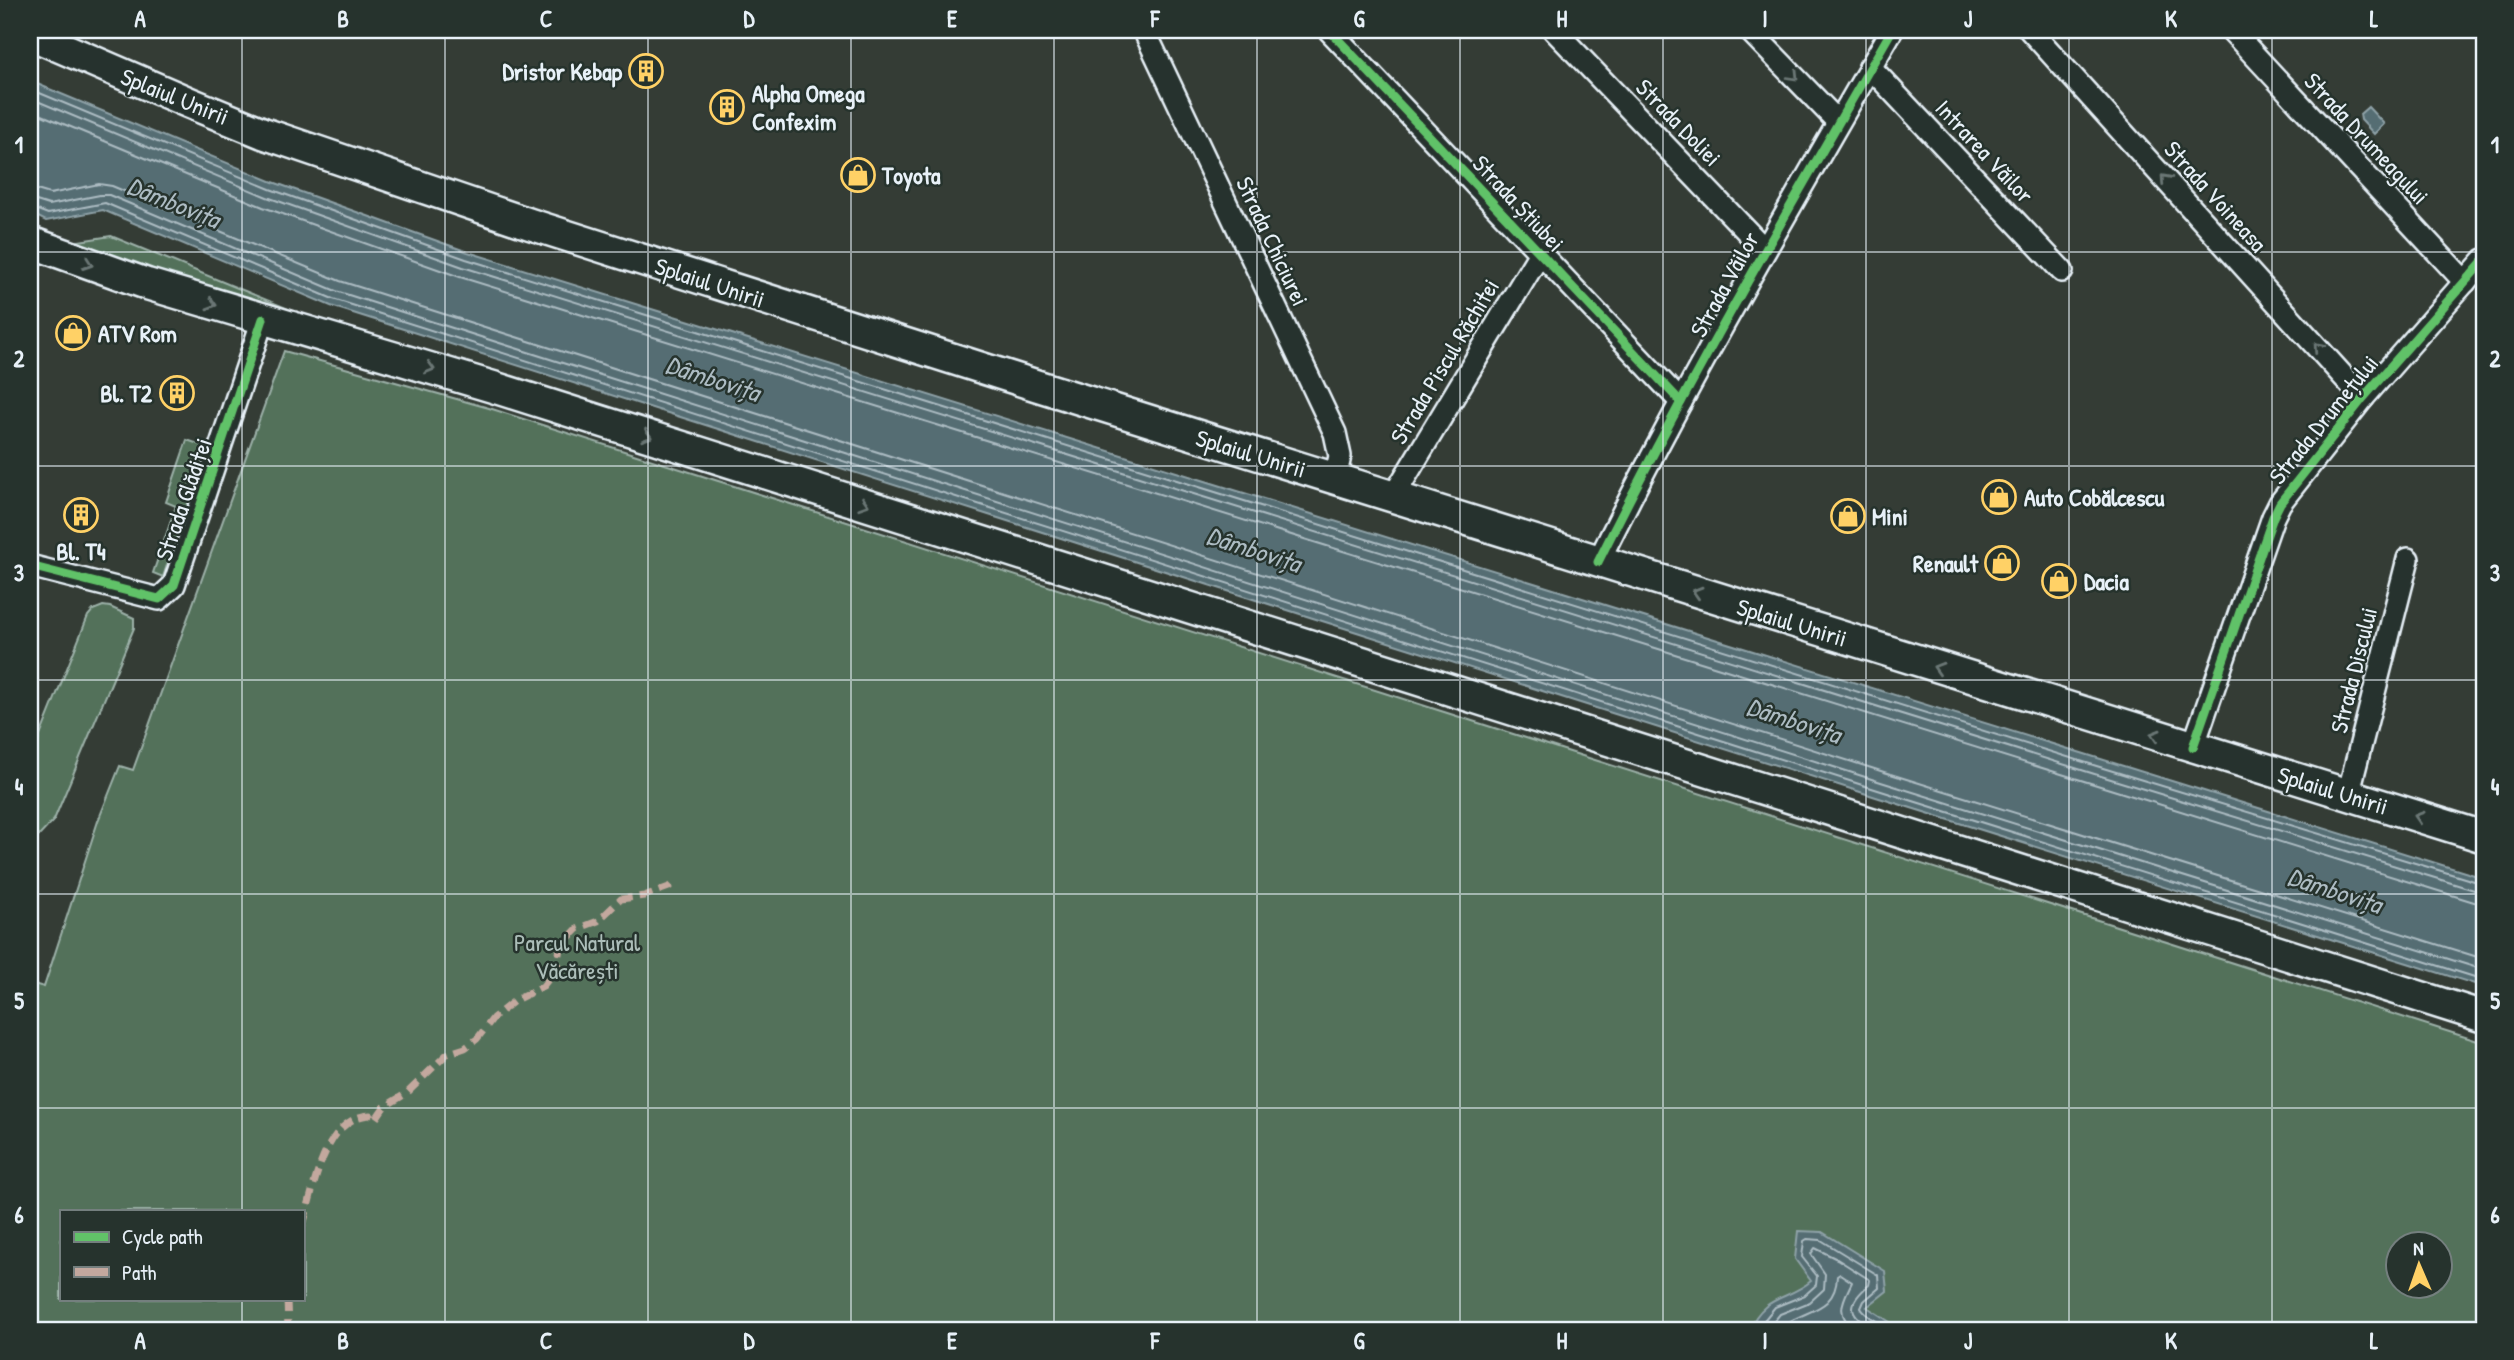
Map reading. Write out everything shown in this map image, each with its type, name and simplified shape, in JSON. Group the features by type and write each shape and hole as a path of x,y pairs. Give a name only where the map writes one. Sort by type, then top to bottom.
{"main road":[{"name":"Splaiul Unirii","path":"30,34 190,103 320,154 645,261 2484,838"},
{"path":"30,242 91,266 493,387 2484,1017"}],"street":[{"name":"Strada Chiciurei","path":"1144,30 1335,433 1340,456 1335,479"},
{"name":"Strada Știubei","path":"1329,30 1681,402"},
{"name":"Strada Doliei","path":"1554,30 1765,250"},
{"path":"1749,30 1838,122"},
{"name":"Strada Văilor","path":"1598,562 1681,402 1765,250 1892,30"},
{"name":"Strada Voineasa","path":"2030,30 2364,398"},
{"name":"Strada Drumeagului","path":"2231,30 2465,282"},
{"name":"Intrarea Văilor","path":"1870,67 2062,271"},
{"name":"Strada Piscul Răchitei","path":"1393,497 1540,253"},
{"name":"Strada Drumețului","path":"2193,747 2273,517 2291,486 2484,260"},
{"name":"Strada Glădiței","path":"30,566 159,599 174,585 263,319"},
{"name":"Strada Discului","path":"2348,795 2408,559"}],"green space":[{"path":"111,236 313,319 40,247"},
{"name":"Parcul Natural Văcărești","path":"284,351 489,408 2484,1043 2484,1330 30,1330 30,983 44,987 98,821 120,766 133,770"},
{"path":"187,440 207,447 163,577 153,573 176,506 166,502"},
{"path":"103,606 134,618 134,628 54,820 39,836 30,841 30,761 88,616 93,610"}],"water":[{"name":"Dâmbovița","path":"30,81 273,182 468,252 2484,878 2484,987 1876,797 331,306 103,210 46,221 30,213"},
{"path":"2368,107 2384,124 2374,134 2361,120 2360,114"},
{"path":"1798,1231 1822,1232 1885,1271 1887,1291 1867,1307 1890,1322 1892,1330 1749,1330 1755,1318 1769,1304 1811,1281 1795,1259"}],"marked path":[{"path":"304,1221 323,1158 341,1128 354,1119 370,1115 375,1120 384,1107 407,1093 447,1054 465,1048 477,1039 493,1018 514,1001 543,986 557,968 560,947 577,929 598,921 621,899 644,896 669,887 674,882"},
{"path":"287,1300 288,1330"}],"cycle path":[{"path":"1329,30 1681,402"},
{"path":"1598,562 1704,360 1892,30"},
{"path":"2193,747 2280,503 2363,398 2484,260"},
{"path":"30,566 159,599 174,585 263,319"}],"place":[{"name":"Dristor Kebap","path":"646,71"},
{"name":"Alpha Omega Confexim","path":"727,107"},
{"name":"Toyota","path":"858,175"},
{"name":"ATV Rom","path":"73,333"},
{"name":"Bl. T2","path":"177,393"},
{"name":"Auto Cobălcescu","path":"1999,497"},
{"name":"Bl. T4","path":"81,515"},
{"name":"Mini","path":"1848,516"},
{"name":"Renault","path":"2002,563"},
{"name":"Dacia","path":"2059,581"}]}
